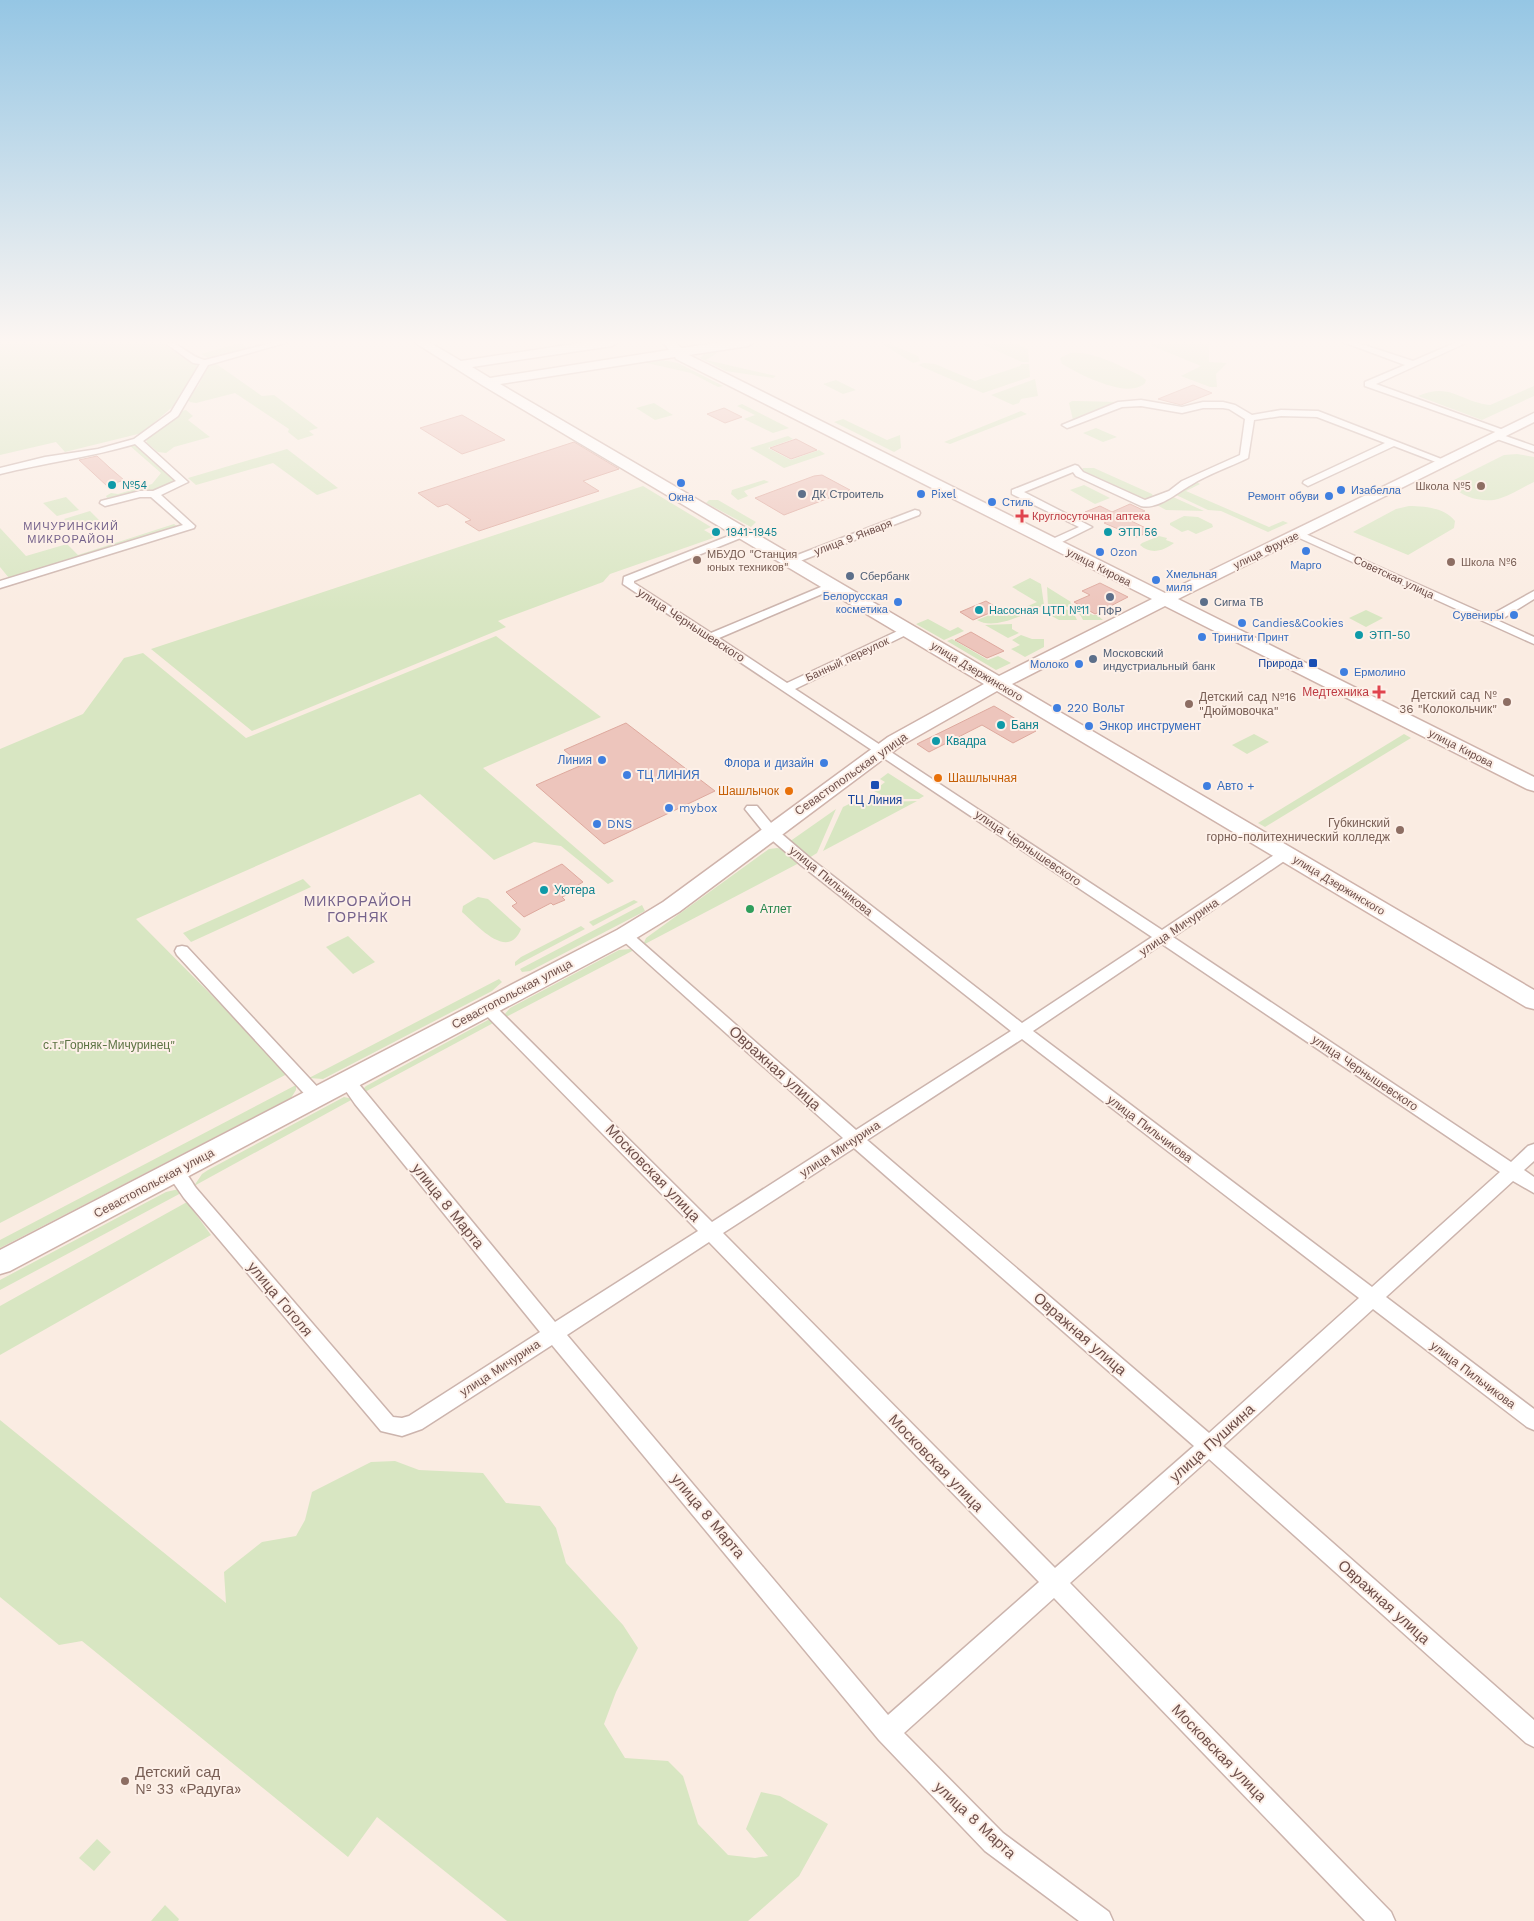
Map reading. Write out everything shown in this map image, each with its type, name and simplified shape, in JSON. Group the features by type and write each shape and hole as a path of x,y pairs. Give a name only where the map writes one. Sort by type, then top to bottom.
{"main road":[{"name":"улица Дзержинского","path":"571,432 1534,1001"},
{"name":"улица Кирова","path":"831,432 1534,785"},
{"name":"улица Фрунзе","path":"999,684 1505,432"},
{"name":"Севастопольская улица","path":"0,1263 625,935 671,907 895,741 999,684"}],"street":[{"path":"0,471 45,460 99,452 137,441 150,432"},
{"path":"1052,543 1087,526 1016,492 1075,468 1079,474 1145,504 1170,494 1186,483 1245,456 1248,432"},
{"path":"1364,432 1444,462"},
{"path":"1494,432 1534,449"},
{"path":"105,503 140,494 154,494 184,482 137,441"},
{"path":"1308,483 1393,443"},
{"path":"0,585 190,526 154,494"},
{"name":"улица 9 Января","path":"791,561 915,513"},
{"name":"улица Чернышевского","path":"744,533 628,579 629,584 1534,1186"},
{"name":"Советская улица","path":"1299,534 1534,641"},
{"path":"710,638 832,586"},
{"path":"1490,621 1534,594"},
{"name":"Банный переулок","path":"787,688 908,630"},
{"name":"улица Пильчикова","path":"752,809 770,832 1022,1032 1534,1422"},
{"name":"улица Мичурина","path":"388,1425 402,1427 415,1423 1022,1032 1285,854"},
{"name":"Овражная улица","path":"625,935 855,1139 1210,1446 1534,1735"},
{"path":"182,951 317,1097"},
{"name":"Московская улица","path":"488,1007 1054,1582 1382,1921"},
{"name":"улица 8 Марта","path":"347,1081 553,1334 572,1351 887,1732 994,1842 1100,1921"},
{"name":"улица Пушкина","path":"887,1732 1054,1582 1210,1446 1534,1151"},
{"name":"улица Гоголя","path":"175,1172 190,1193 388,1425"}],"green space":[{"path":"0,432 144,432 65,452 56,442 0,455"},
{"path":"157,432 203,432 210,437 174,447 166,453 158,452 147,443 146,439"},
{"path":"288,432 310,432 314,435 298,440"},
{"path":"853,432 869,432 887,440 900,435 901,448 894,452"},
{"path":"970,432 982,432 950,444 944,442"},
{"path":"1105,432 1117,437 1103,442 1083,433"},
{"path":"788,436 793,439 768,448 791,460 819,450 825,454 784,468 750,448"},
{"path":"136,443 177,482 157,490 139,491 107,498 106,496 111,493 118,494 152,484 161,473 129,445"},
{"path":"287,449 338,488 317,495 273,463 196,485 188,478"},
{"path":"1517,454 1534,457 1534,482 1495,500 1468,497 1453,486 1454,480 1504,455"},
{"path":"1083,468 1094,468 1152,494 1153,497 1141,499 1083,473 1081,471"},
{"path":"764,480 769,482 744,491 748,496 738,500 731,494 732,490"},
{"path":"1197,482 1200,484 1186,491 1269,527 1283,521 1288,523 1268,532 1221,511 1208,510 1174,494"},
{"path":"1084,485 1110,498 1095,504 1070,490"},
{"path":"643,486 711,527 704,530 716,537 610,574 603,582 498,621 506,627 252,731 151,649"},
{"path":"1171,496 1204,511 1166,510 1155,504"},
{"path":"66,497 79,510 57,516 43,503"},
{"path":"709,500 718,500 756,522 751,527 706,503"},
{"path":"1409,506 1428,507 1446,513 1455,521 1454,528 1408,555 1353,532 1396,509"},
{"path":"90,511 99,520 73,527 64,519"},
{"path":"1184,516 1198,517 1212,524 1213,527 1196,534 1188,530 1182,532 1170,525 1170,523"},
{"path":"174,524 178,527 9,578 0,567 0,528 26,556 67,544 78,555"},
{"path":"1159,536 1167,538 1166,540 1174,543 1157,551 1148,550 1140,545 1142,543"},
{"path":"1030,578 1041,584 1044,605 1011,620 984,623 977,620 1010,607 1017,611 1037,602 1012,587"},
{"path":"1047,587 1070,603 1093,615 1097,615 1103,620 1083,620 1073,609 1064,606 1048,605"},
{"path":"1049,607 1069,611 1077,620 1059,620 1050,615"},
{"path":"1366,610 1383,618 1366,627 1349,618"},
{"path":"928,619 950,631 958,627 964,631 944,640 916,624"},
{"path":"1012,624 1012,629 1019,633 1008,638 985,625"},
{"path":"1021,635 1032,639 1044,639 1044,647 1025,657 1011,649 1020,645 1012,640"},
{"name":"с.т.\"Горняк-Мичуринец\"","path":"496,636 601,717 483,768 614,881 608,884 561,846 534,842 494,860 420,794 136,919 289,1073 0,1223 0,749 83,714 124,658 143,653 246,738"},
{"path":"952,639 988,660 998,656 1011,663 996,670 947,641"},
{"path":"1254,734 1269,742 1247,754 1232,745"},
{"path":"1404,734 1411,738 1265,827 1258,823"},
{"path":"888,773 924,796 919,799 889,799 874,791 885,782 880,779"},
{"path":"917,801 823,851 843,807 851,803"},
{"path":"836,809 817,853 809,858 789,842"},
{"path":"769,849 782,849 801,862 643,945 646,938"},
{"path":"303,879 311,887 191,942 183,933"},
{"path":"478,897 488,899 521,929 515,938 508,942 500,941 483,931 462,912 463,906"},
{"path":"634,900 638,902 593,926 589,922"},
{"path":"642,905 645,911 530,971 522,972 520,969"},
{"path":"581,926 585,929 515,966 515,962 521,957"},
{"path":"348,936 375,962 353,974 326,947"},
{"path":"619,950 634,950 506,1017 504,1015 510,1008"},
{"path":"499,979 502,982 492,991 323,1079 309,1078"},
{"path":"488,1020 497,1021 363,1093 363,1089 366,1086"},
{"path":"296,1085 296,1090 291,1098 0,1248 0,1240"},
{"path":"344,1097 353,1099 194,1186 202,1174 208,1170"},
{"path":"179,1189 183,1192 0,1290 0,1280 166,1192"},
{"path":"187,1202 211,1235 0,1355 0,1306"},
{"path":"0,1420 226,1603 224,1572 262,1542 296,1536 305,1520 312,1492 371,1462 395,1461 419,1470 483,1473 506,1503 540,1506 556,1528 566,1563 623,1625 638,1648 616,1692 604,1724 625,1758 668,1761 683,1776 698,1824 728,1855 755,1858 768,1856 746,1829 761,1792 780,1796 828,1824 799,1876 748,1921 507,1921 377,1817 348,1857 82,1641 59,1645 0,1597"},
{"path":"97,1839 111,1852 94,1871 79,1858"},
{"path":"165,1905 179,1919 178,1921 151,1921"}],"building":[{"path":"426,432 491,432 505,440 462,454"},
{"path":"796,439 817,450 791,459 770,448"},
{"path":"574,442 619,469 583,481 599,491 479,531 465,522 471,520 447,504 438,507 418,493"},
{"path":"97,456 124,480 107,486 79,460"},
{"name":"ДК Строитель","path":"822,475 850,490 784,515 755,498 814,476"},
{"path":"1130,504 1145,511 1127,519 1152,531 1137,537 1104,523 1106,522 1085,512 1100,506 1112,512"},
{"path":"1100,583 1128,597 1095,614 1074,602 1090,595 1082,591"},
{"name":"Насосная ЦТП №11","path":"986,601 999,609 973,620 960,612"},
{"path":"971,632 1004,651 987,658 955,640"},
{"path":"994,706 1036,731 1013,743 982,725 929,752 917,744"},
{"name":"ТЦ ЛИНИЯ","path":"626,723 715,791 604,844 536,785 582,765 564,750"},
{"name":"Уютера","path":"562,864 583,882 578,885 581,888 562,897 565,900 553,905 551,903 524,917 512,906 517,903 506,892"}],"place":[{"name":"Окна","path":"681,483"},
{"name":"№54","path":"112,485"},
{"name":"Школа №5","path":"1481,486"},
{"name":"Изабелла","path":"1341,490"},
{"name":"ДК Строитель","path":"802,494"},
{"name":"Pixel","path":"921,494"},
{"name":"Ремонт обуви","path":"1329,496"},
{"name":"Стиль","path":"992,502"},
{"name":"Круглосуточная аптека","path":"1022,516"},
{"name":"1941-1945","path":"716,532"},
{"name":"ЭТП 56","path":"1108,532"},
{"name":"Марго","path":"1306,551"},
{"name":"Ozon","path":"1100,552"},
{"name":"МБУДО \"Станция юных техников\"","path":"697,560"},
{"name":"Школа №6","path":"1451,562"},
{"name":"Сбербанк","path":"850,576"},
{"name":"Хмельная миля","path":"1156,580"},
{"name":"ПФР","path":"1110,597"},
{"name":"Белорусская косметика","path":"898,602"},
{"name":"Сигма ТВ","path":"1204,602"},
{"name":"Насосная ЦТП №11","path":"979,610"},
{"name":"Сувениры","path":"1514,615"},
{"name":"Candies&Cookies","path":"1242,623"},
{"name":"ЭТП-50","path":"1359,635"},
{"name":"Тринити Принт","path":"1202,637"},
{"name":"Московский индустриальный банк","path":"1093,659"},
{"name":"Природа","path":"1313,663"},
{"name":"Молоко","path":"1079,664"},
{"name":"Ермолино","path":"1344,672"},
{"name":"Медтехника","path":"1379,692"},
{"name":"Детский сад № 36 \"Колокольчик\"","path":"1507,702"},
{"name":"Детский сад №16 \"Дюймовочка\"","path":"1189,704"},
{"name":"220 Вольт","path":"1057,708"},
{"name":"Баня","path":"1001,725"},
{"name":"Энкор инструмент","path":"1089,726"},
{"name":"Квадра","path":"936,741"},
{"name":"Линия","path":"602,760"},
{"name":"Флора и дизайн","path":"824,763"},
{"name":"ТЦ ЛИНИЯ","path":"627,775"},
{"name":"Шашлычная","path":"938,778"},
{"name":"ТЦ Линия","path":"875,785"},
{"name":"Авто +","path":"1207,786"},
{"name":"Шашлычок","path":"789,791"},
{"name":"mybox","path":"669,808"},
{"name":"DNS","path":"597,824"},
{"name":"Губкинский горно-политехнический колледж","path":"1400,830"},
{"name":"Уютера","path":"544,890"},
{"name":"Атлет","path":"750,909"},
{"name":"Детский сад № 33 «Радуга»","path":"125,1781"}],"district":[{"name":"МИЧУРИНСКИЙ МИКРОРАЙОН","path":"71,532"},
{"name":"МИКРОРАЙОН ГОРНЯК","path":"358,910"}]}
